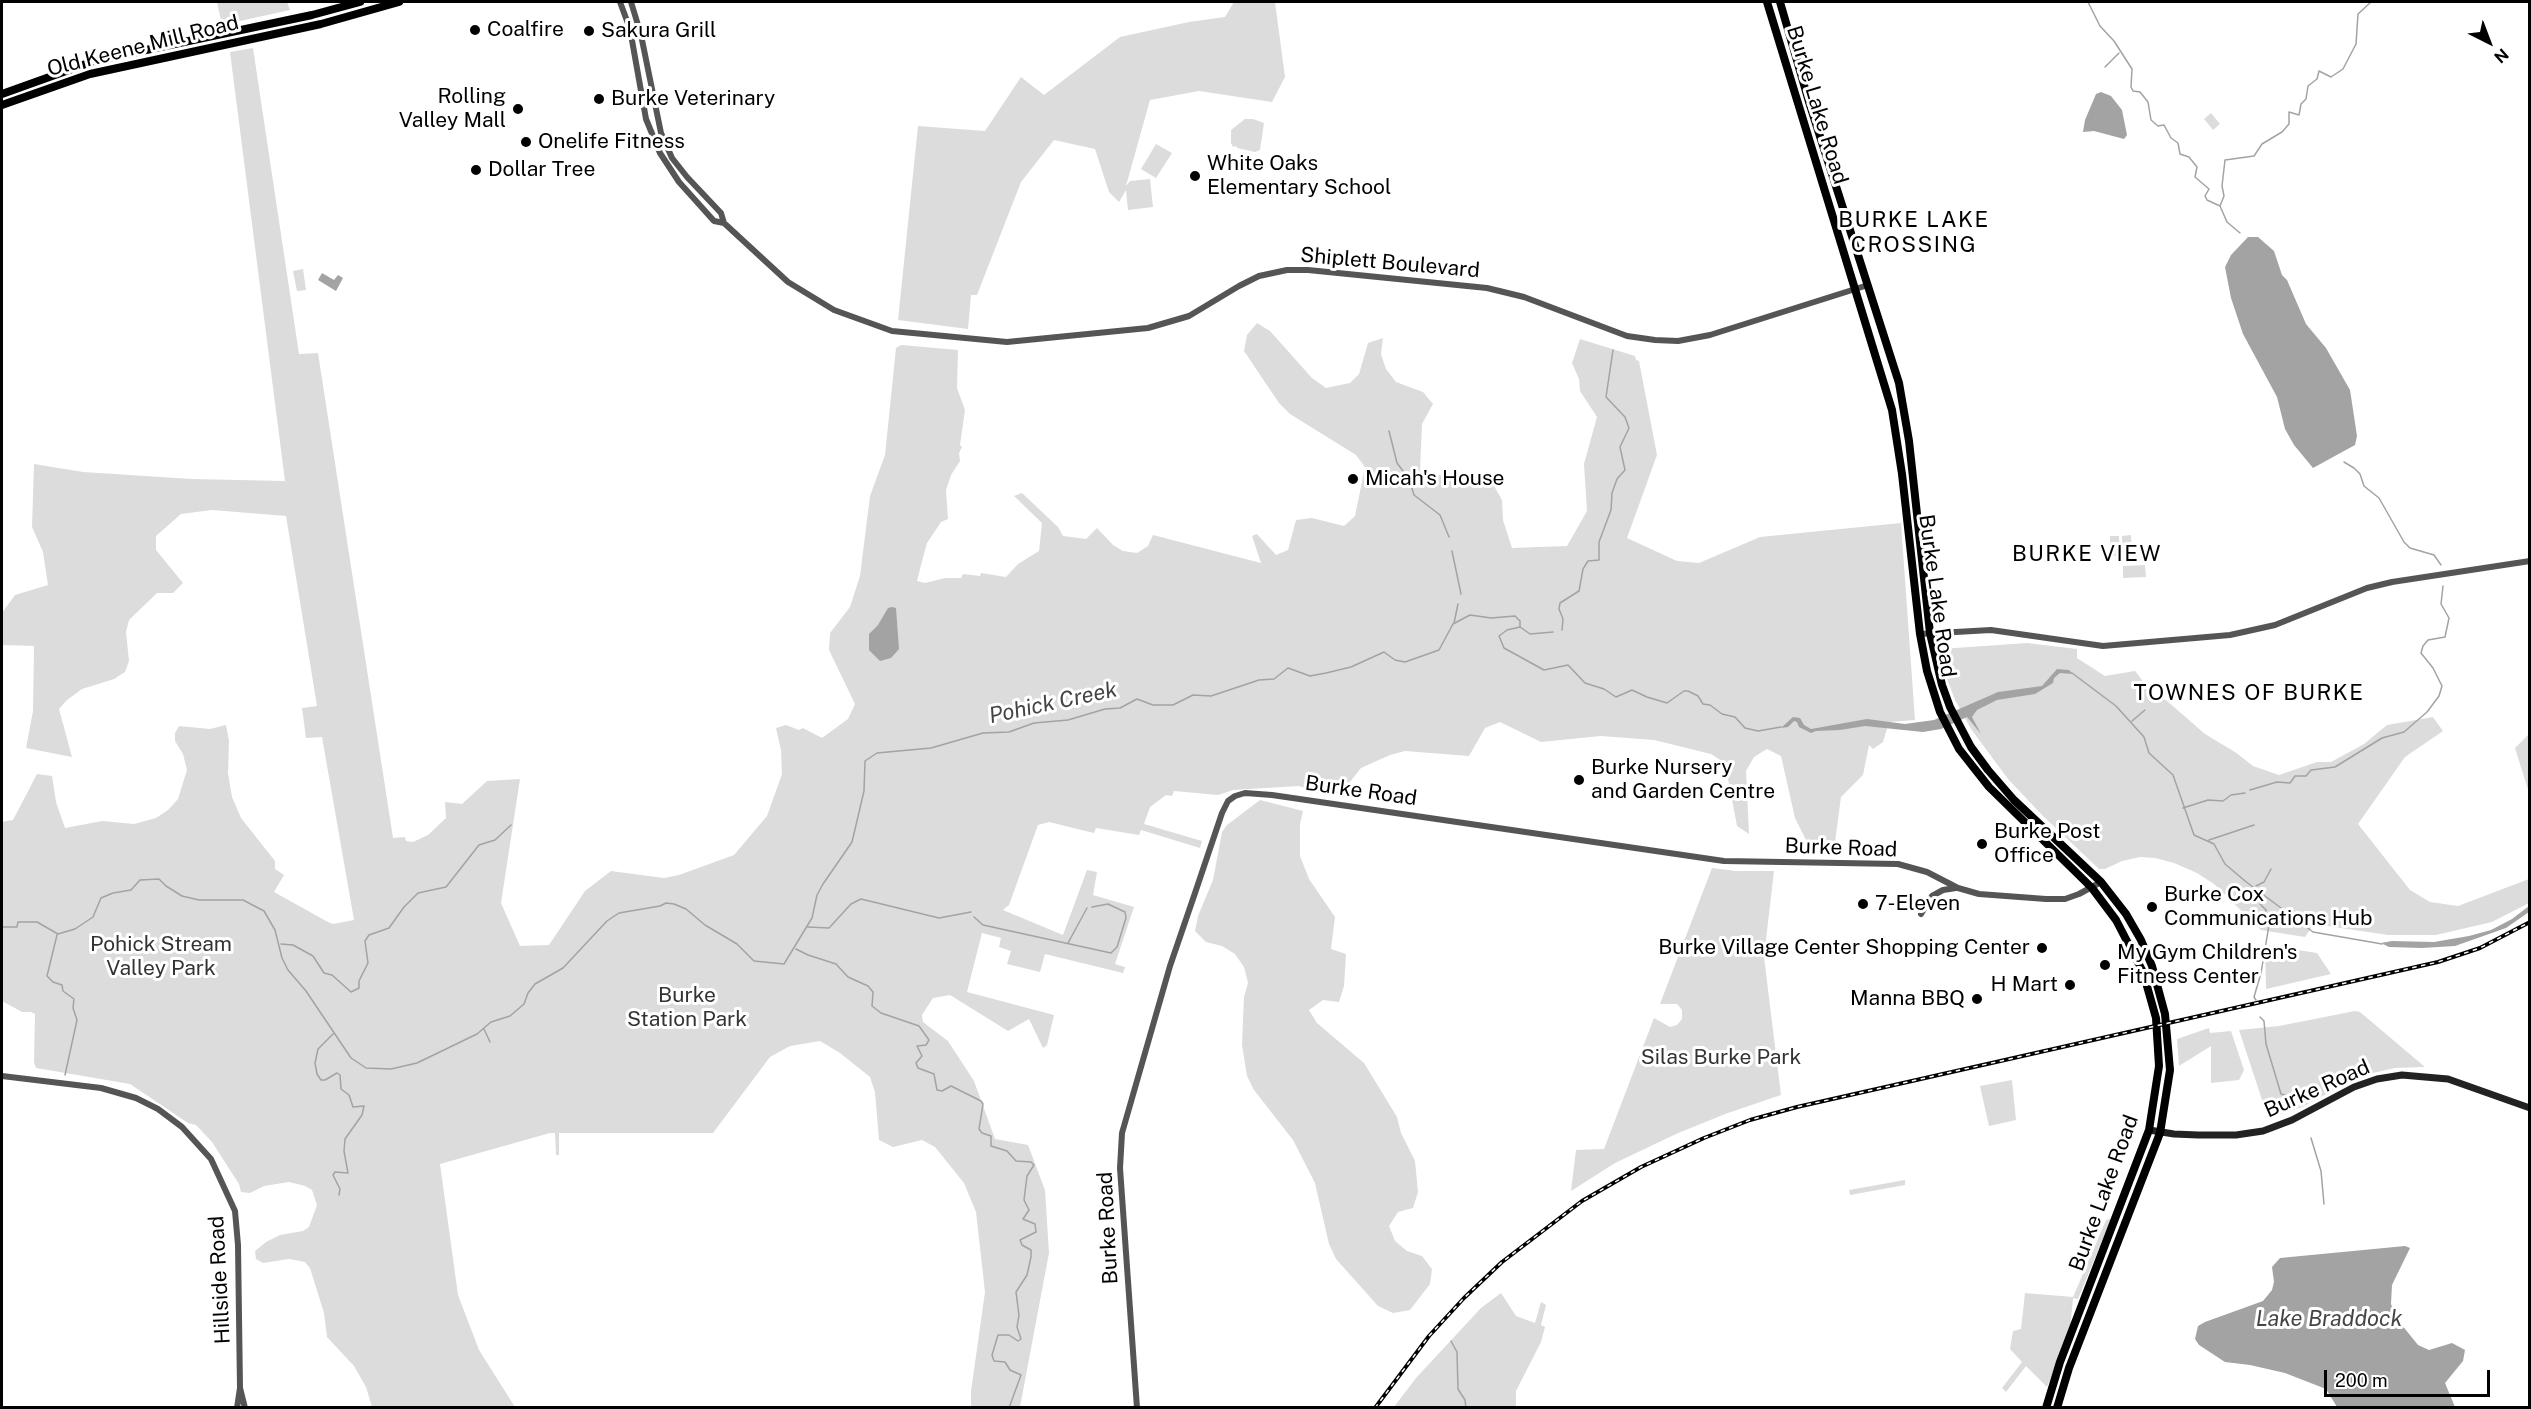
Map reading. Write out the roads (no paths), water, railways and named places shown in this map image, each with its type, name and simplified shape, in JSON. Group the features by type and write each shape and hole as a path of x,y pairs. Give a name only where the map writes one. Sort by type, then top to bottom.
{"main road":[{"name":"Old Keene Mill Road","path":"2,94 94,61 312,15 360,2"},
{"name":"Old Keene Mill Road","path":"2,105 90,74 297,29 399,2"},
{"name":"Burke Lake Road","path":"1767,2 1883,376 1895,428 1920,634 1927,671 1940,712 1968,762 1989,787 2092,888 2116,920 2132,946 2148,987 2156,1018 2159,1050 2156,1092 2149,1130 2060,1362 2046,1407"},
{"name":"Burke Lake Road","path":"1780,2 1809,102 1891,355 1904,407 1930,633 1942,685 1950,707 1980,760 2001,785 2101,882 2126,914 2141,940 2158,982 2166,1016 2169,1049 2168,1093 2160,1133 2069,1368 2057,1407"},
{"name":"Burke Road","path":"2149,1130 2160,1133 2236,1135 2263,1131 2292,1120 2364,1083 2402,1075 2448,1079 2529,1108"}],"street":[{"name":"Shiplett Boulevard","path":"620,2 630,29 646,119 660,153 679,182 714,221 724,223"},
{"name":"Shiplett Boulevard","path":"631,2 641,35 656,116 668,149 687,177 721,213 724,223 788,282 834,310 892,331 987,341 1023,340 1157,326 1189,316 1248,280 1287,270 1487,288 1524,297 1619,334 1666,341 1710,335 1868,285"},
{"path":"1920,634 1992,630 2103,646 2230,635 2275,625 2367,588 2392,582 2529,561"},
{"name":"Burke Road","path":"1137,1407 1120,1168 1122,1133 1170,966 1222,813 1232,798 1245,793 1272,795 1718,861 1898,864 1927,872 1958,888 1979,894 2046,900 2072,897 2101,882"},
{"path":"1921,914 1928,900 1936,893 1958,888"},
{"name":"Hillside Road","path":"2,1076 101,1088 136,1098 171,1118 202,1147 219,1172 235,1211 238,1245 240,1388 237,1407"},
{"name":"Hillside Road","path":"240,1388 245,1407"}],"water":[{"path":"2101,92 2111,96 2122,110 2127,135 2124,139 2094,131 2083,132 2085,120 2096,94"},
{"path":"2248,237 2258,237 2274,251 2282,275 2287,280 2306,324 2326,348 2350,390 2357,436 2355,445 2313,468 2294,445 2285,429 2277,397 2243,334 2231,298 2225,267 2231,255"},
{"path":"322,273 334,280 338,275 343,278 336,291 318,280"},
{"path":"888,608 896,608 899,649 891,658 880,661 869,650 869,634 878,625"},
{"path":"2057,669 2069,670 2073,674 2060,673 2054,678 2053,683 2035,694 1997,700 1977,710 1972,717 1981,734 1967,717 1941,729 1923,732 1865,726 1811,733 1799,727 1794,721 1788,727 1781,728 1793,717 1800,718 1804,725 1811,729 1867,719 1905,724 1934,720 1998,692 2042,686"},
{"path":"2529,906 2529,912 2506,928 2455,946 2389,947 2381,943 2434,942 2469,936 2491,930 2512,919"},
{"name":"Lake Braddock","path":"2405,1246 2410,1248 2392,1285 2391,1304 2397,1319 2418,1345 2429,1350 2452,1343 2465,1350 2463,1361 2445,1383 2455,1407 2337,1407 2326,1389 2285,1373 2225,1362 2199,1345 2195,1339 2198,1326 2205,1322 2263,1301 2272,1290 2274,1282 2272,1267 2280,1258"}],"waterway":[{"path":"2088,2 2100,26 2114,41 2132,69 2131,87 2133,91 2140,92 2148,102 2151,120 2158,126 2164,125 2171,138 2178,143 2180,154 2189,157 2197,167 2195,177 2209,189 2205,196 2207,200 2220,206 2227,222 2240,233"},
{"path":"2220,206 2224,196 2222,186 2225,160 2254,156 2262,144 2282,132 2289,124 2289,112 2299,115 2301,104 2306,99 2308,86 2317,79 2319,71 2331,77 2343,69 2356,44 2358,14 2371,2"},
{"path":"2105,67 2119,53"},
{"path":"1562,630 1563,619 1559,609 1560,603 1579,591 1583,569 1588,561 1599,560 1599,542 1611,510 1612,493 1617,479 1625,470 1620,447 1629,428 1625,417 1606,397 1613,350"},
{"path":"1389,431 1397,463 1409,479 1414,495 1440,515 1449,537"},
{"path":"2344,462 2360,474 2364,486 2379,498 2404,542 2410,548 2434,555 2441,565"},
{"path":"1452,551 1461,594"},
{"path":"2250,790 2277,782 2290,783 2295,776 2306,776 2311,770 2335,767 2382,738 2404,732 2427,712 2439,696 2442,686 2433,668 2421,653 2428,640 2445,637 2449,618 2441,604 2443,586"},
{"path":"1454,623 1458,604"},
{"name":"Pohick Creek","path":"2,927 17,927 18,922 37,922 58,934 75,929 93,917 101,898 131,890 140,880 159,879 182,896 199,900 243,900 264,911 275,930 282,958 288,970 306,991 351,1058 366,1068 391,1069 417,1063 477,1034 491,1022 510,1016 524,1004 535,984 563,968 607,921 619,913 666,903 674,904 686,909 705,925 737,944 754,961 784,964 812,918 817,895 823,884 852,842 864,791 865,761 877,753 931,748 983,733 1009,732 1034,723 1068,720 1105,709 1120,708 1137,699 1153,705 1173,705 1193,695 1211,696 1259,680 1274,679 1288,668 1310,676 1351,667 1384,652 1395,660 1405,662 1439,650 1453,624 1470,615 1491,618 1515,616 1520,621 1520,627 1507,630 1499,636 1504,648 1544,670 1568,665 1585,683 1604,689 1616,697 1632,690 1667,703 1684,691 1688,691 1698,696 1703,704 1710,705 1722,714 1735,717 1745,728 1758,731 1781,727"},
{"path":"1520,627 1530,634 1553,632"},
{"name":"Pohick Creek","path":"2072,673 2116,706 2144,737 2149,753 2173,775 2194,835 2214,844 2225,864 2313,932 2382,944"},
{"path":"2132,721 2145,710"},
{"path":"2183,808 2208,800 2223,801 2231,795 2245,793"},
{"path":"281,944 293,945 313,956 324,973 332,975 351,992 359,988 359,981 368,963 365,941 369,935 389,928 404,907 418,893 446,887 479,845 495,840 511,825"},
{"path":"2209,840 2254,825"},
{"path":"2256,886 2264,882 2271,869"},
{"path":"2256,1000 2254,997 2261,973 2269,925 2264,917 2266,910 2260,904 2261,896"},
{"path":"808,927 829,928 851,904 861,899 939,918 971,912"},
{"path":"974,917 983,925 1111,953 1117,947 1126,918 1125,912 1108,904 1092,907"},
{"path":"1068,943 1087,908"},
{"path":"57,935 47,976 53,982 62,985 63,991 74,999 73,1008 77,1020 65,1075"},
{"path":"796,949 836,964 848,977 868,986 873,992 872,1006 881,1013 919,1026 929,1040 926,1045 917,1046 922,1056 916,1063 918,1068 934,1074 937,1090 942,1091 951,1086 981,1101 983,1104 979,1129 982,1133 991,1136 991,1146 1007,1151 1016,1161 1031,1162 1034,1165 1027,1176 1024,1200 1029,1210 1023,1219 1035,1224 1036,1232 1020,1240 1022,1245 1031,1250 1031,1257 1027,1275 1016,1292 1019,1315 1017,1327 1021,1339 1018,1341 1009,1335 998,1335 992,1355 994,1361 1005,1362 1010,1370 1021,1375 1009,1408"},
{"path":"2260,1017 2264,1021 2266,1044 2281,1094 2291,1097"},
{"path":"484,1029 490,1042"},
{"path":"333,1034 318,1049 315,1063 317,1074 321,1080 337,1073 340,1075 341,1089 349,1095 353,1107 364,1106 362,1115 345,1139 344,1151 348,1173 335,1172 333,1175 340,1189 339,1195"},
{"path":"2311,1138 2321,1171 2324,1204"},
{"path":"1451,1341 1457,1352 1458,1389 1465,1400 1466,1408"}],"railway":[{"path":"1375,1408 1429,1336 1502,1262 1582,1201 1641,1167 1704,1138 1750,1120 1797,1107 2438,962 2480,948 2530,922"}],"place":[{"name":"Coalfire","path":"475,30"},
{"name":"Sakura Grill","path":"589,31"},
{"name":"Burke Veterinary","path":"599,99"},
{"name":"Rolling Valley Mall","path":"518,109"},
{"name":"Onelife Fitness","path":"526,142"},
{"name":"Dollar Tree","path":"476,170"},
{"name":"White Oaks Elementary School","path":"1195,176"},
{"name":"Micah's House","path":"1353,479"},
{"name":"Burke Nursery and Garden Centre","path":"1579,780"},
{"name":"Burke Post Office","path":"1982,844"},
{"name":"7-Eleven","path":"1863,904"},
{"name":"Burke Cox Communications Hub","path":"2152,907"},
{"name":"Burke Village Center Shopping Center","path":"2042,948"},
{"name":"My Gym Children's Fitness Center","path":"2105,965"},
{"name":"H Mart","path":"2070,985"},
{"name":"Manna BBQ","path":"1977,999"}],"district":[{"name":"BURKE LAKE CROSSING","path":"1914,232"},
{"name":"BURKE VIEW","path":"2087,554"},
{"name":"TOWNES OF BURKE","path":"2249,693"}],"park label":[{"name":"Pohick Stream Valley Park","path":"161,957"},
{"name":"Burke Station Park","path":"687,1008"},
{"name":"Silas Burke Park","path":"1721,1058"}]}
